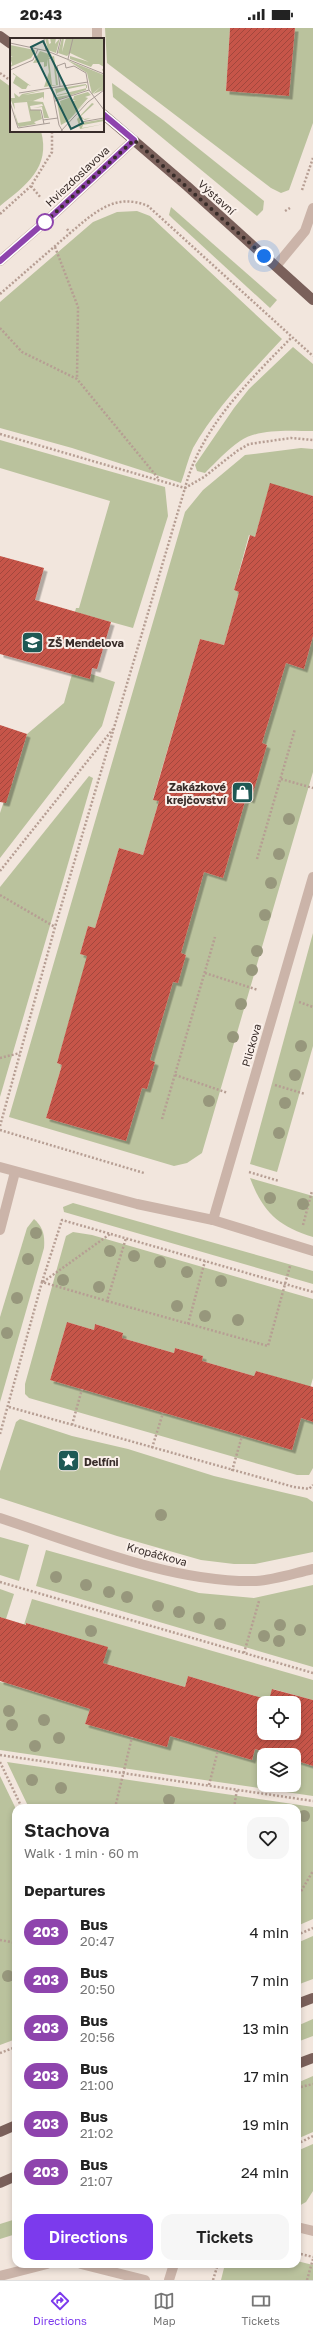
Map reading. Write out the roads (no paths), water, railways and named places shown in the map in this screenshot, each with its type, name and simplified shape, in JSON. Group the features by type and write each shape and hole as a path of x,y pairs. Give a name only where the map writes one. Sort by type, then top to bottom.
{"main road":[{"path":"0,36 10,43"},
{"name":"Výstavní","path":"104,115 313,300"},
{"path":"301,2002 313,1998"},
{"path":"301,2062 313,2058"},
{"path":"0,2132 12,2127"},
{"path":"0,2182 12,2178"}],"street":[{"name":"Hviezdoslavova","path":"0,261 54,214 134,140"},
{"path":"276,266 305,232 313,208"},
{"name":"Plickova","path":"213,1220 313,877"},
{"path":"0,1167 137,1204 213,1220 313,1251"},
{"path":"0,1230 16,1172"},
{"name":"Kropáčkova","path":"0,1518 161,1570 208,1579 258,1581 313,1569"},
{"path":"301,2228 313,2231"},
{"path":"0,2276 31,2268"},
{"path":"97,2268 145,2280"},
{"path":"169,2280 173,2268"}],"place":[{"name":"ZŠ Mendelova","path":"33,642"},
{"name":"Zakázkové krejčovství","path":"242,792"},
{"name":"Delfíni","path":"68,1461"}]}
